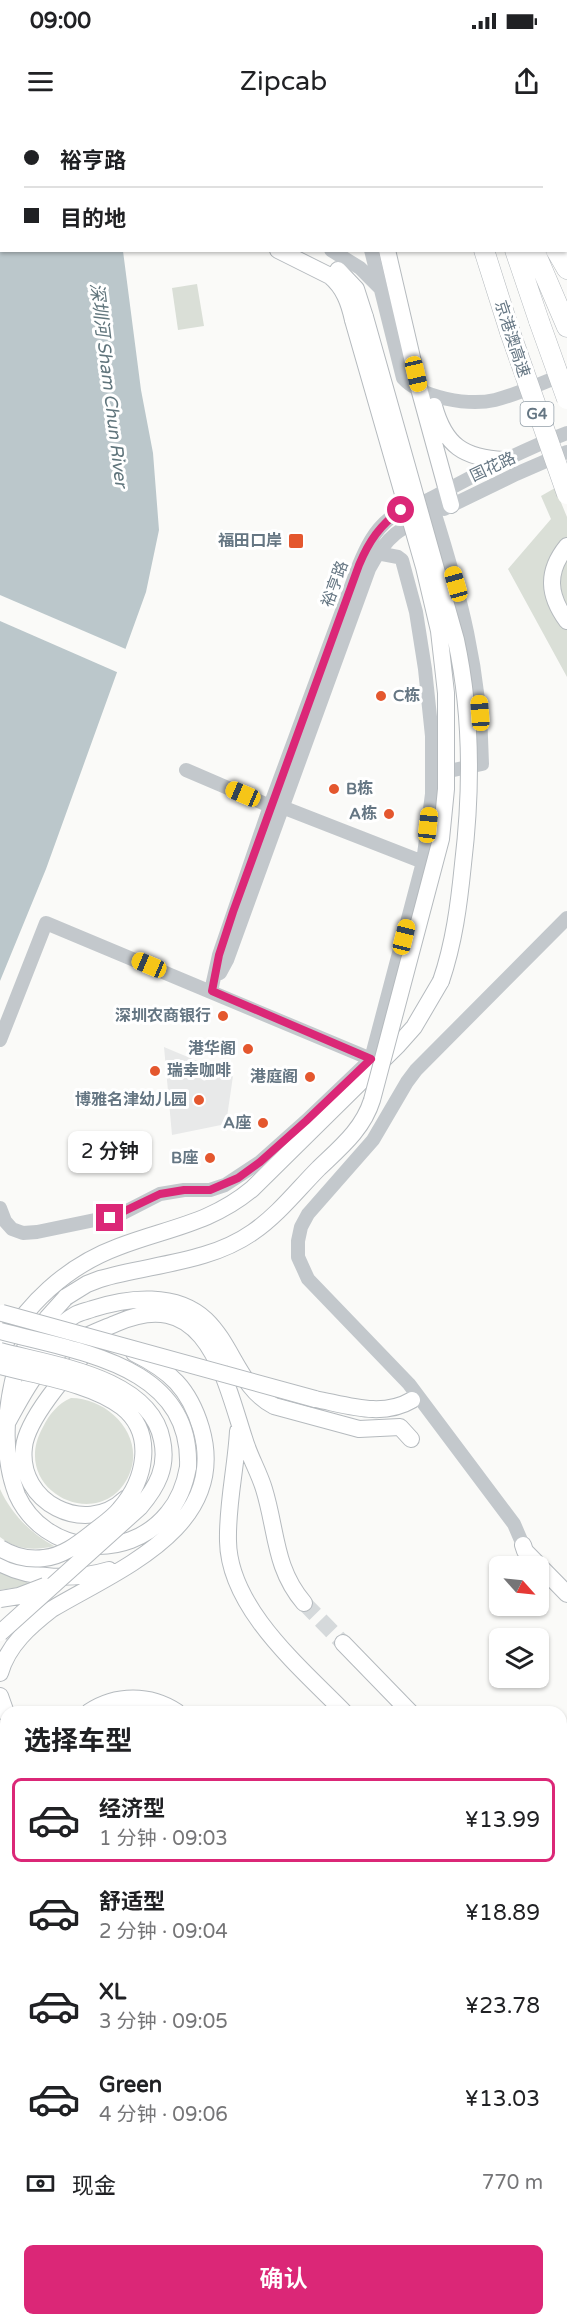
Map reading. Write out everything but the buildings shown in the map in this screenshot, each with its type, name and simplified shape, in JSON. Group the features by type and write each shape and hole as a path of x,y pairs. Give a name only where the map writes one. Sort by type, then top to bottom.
{"highway":[{"name":"京港澳高速","path":"485,252 567,494"},
{"name":"京港澳高速","path":"516,252 567,399"},
{"path":"535,252 563,318"},
{"path":"557,252 567,269"}],"main road":[{"path":"0,1633 130,1516 149,1496 161,1473 164,1449 162,1437 153,1416 139,1400 124,1390 87,1375 0,1352 28,1310 52,1285 69,1274 116,1248 216,1214 228,1208 252,1189 308,1136 403,1039 428,1006 441,981 454,936 466,836 470,775 465,689 456,640 359,319 337,282 330,276 282,252"},
{"path":"0,1394 21,1355 48,1317 66,1298 87,1284 100,1279 196,1257 222,1249 245,1237 263,1224 350,1138 365,1119 372,1100 441,839 446,789 446,693 439,631 359,319 356,289 349,279 334,267 303,252"},
{"path":"388,252 426,394 440,423 453,444 465,452 504,460"},
{"path":"397,252 448,497"},
{"path":"567,546 555,565 552,586 555,604 567,621"},
{"path":"7,1423 12,1402 26,1368 60,1326 76,1314 135,1299 179,1305 195,1312 207,1322 227,1347 250,1387 264,1401 274,1406 359,1429 400,1427 411,1439"},
{"path":"1,1313 315,1399 371,1410 399,1408 412,1400"},
{"path":"7,1423 40,1368 72,1342 141,1314 164,1313 188,1323 196,1329 216,1360 264,1490 283,1571 294,1592 304,1603"},
{"path":"129,1317 93,1344 42,1408 28,1431 23,1458 29,1481 46,1502 67,1513 89,1515 112,1508 121,1503 135,1486"},
{"path":"0,1331 110,1362 143,1378 157,1388 171,1403 187,1437 188,1467 179,1497 168,1514 155,1527 123,1544 106,1547 78,1545 46,1530 24,1508 16,1494 6,1450 11,1387 21,1355"},
{"path":"0,1673 14,1645 44,1615 150,1551 174,1531 196,1500 206,1474 203,1436 192,1402 183,1388 161,1368 105,1341"},
{"path":"0,1366 87,1389 123,1408 139,1429 144,1450 144,1464 135,1486 120,1509 81,1541 56,1556 43,1558 25,1558 0,1548"},
{"path":"238,1418 228,1540 229,1558 236,1583 246,1604 261,1624 338,1706"},
{"path":"0,1563 18,1571 36,1575 74,1576 97,1573 134,1560 174,1531"},
{"path":"523,1545 525,1551 567,1594"},
{"path":"0,1599 33,1591 66,1573"},
{"path":"343,1643 404,1706"},
{"path":"100,1706 136,1698 155,1700 166,1706"}],"street":[{"path":"334,252 360,268 380,288"},
{"path":"371,252 403,378 426,394 469,400 493,400 567,374"},
{"name":"国花路","path":"448,497 504,460 567,433"},
{"name":"国花路","path":"448,497 516,474 567,452"},
{"path":"435,514 448,497"},
{"name":"裕亨路","path":"212,991 227,960 276,807 364,553 374,535 388,519 401,510 430,498 448,497"},
{"path":"430,498 460,599 477,680 482,764 445,773 438,780 432,794"},
{"name":"裕亨路","path":"276,807 377,553 390,537 406,525 435,514"},
{"path":"0,1208 12,1229 23,1233 37,1232 119,1215 160,1194 184,1190 210,1190 225,1185 268,1155 371,1059 423,862 432,794 430,705 416,612 402,560 407,549 442,535"},
{"path":"377,553 398,557 402,560"},
{"path":"416,612 460,599"},
{"path":"186,770 276,807 423,862"},
{"path":"523,1545 514,1524 426,1405 308,1279 301,1269 298,1241 301,1227 308,1214 373,1140 416,1070 567,918"},
{"path":"0,1040 46,923 371,1059"}],"shaded area":[{"path":"197,284 204,326 178,330 172,288"},
{"path":"555,488 567,517 567,677 508,569 551,519 541,496"},
{"name":"博雅名津幼儿园","path":"164,1047 233,1076 226,1124 172,1135"},
{"path":"71,1398 85,1400 111,1412 121,1422 132,1447 133,1461 129,1475 116,1493 99,1502 80,1503 62,1498 47,1486 37,1470 35,1450 43,1427 54,1410"},
{"path":"0,1489 22,1522 54,1546 40,1549 19,1547 0,1537"},
{"path":"0,1570 28,1579 27,1584 0,1590"}],"water":[{"name":"深圳河 Sham Chun River","path":"0,252 123,252 141,390 153,453 159,530 146,592 46,869 0,981"}],"pier":[{"path":"0,595 128,650 119,673 0,621"}],"tunnel":[{"path":"304,1603 343,1643"}],"place":[{"name":"福田口岸","path":"296,541"},
{"name":"C栋","path":"381,696"},
{"name":"B栋","path":"334,789"},
{"name":"A栋","path":"389,814"},
{"name":"深圳农商银行","path":"223,1016"},
{"name":"港华阁","path":"248,1049"},
{"name":"瑞幸咖啡","path":"155,1071"},
{"name":"港庭阁","path":"310,1077"},
{"name":"博雅名津幼儿园","path":"199,1100"},
{"name":"A座","path":"263,1123"},
{"name":"B座","path":"210,1158"}],"route":[{"path":"110,1218 160,1194 184,1190 210,1190 238,1178 260,1162 306,1121 371,1059 212,991 219,955 233,912 359,565 380,527 401,510"}]}
